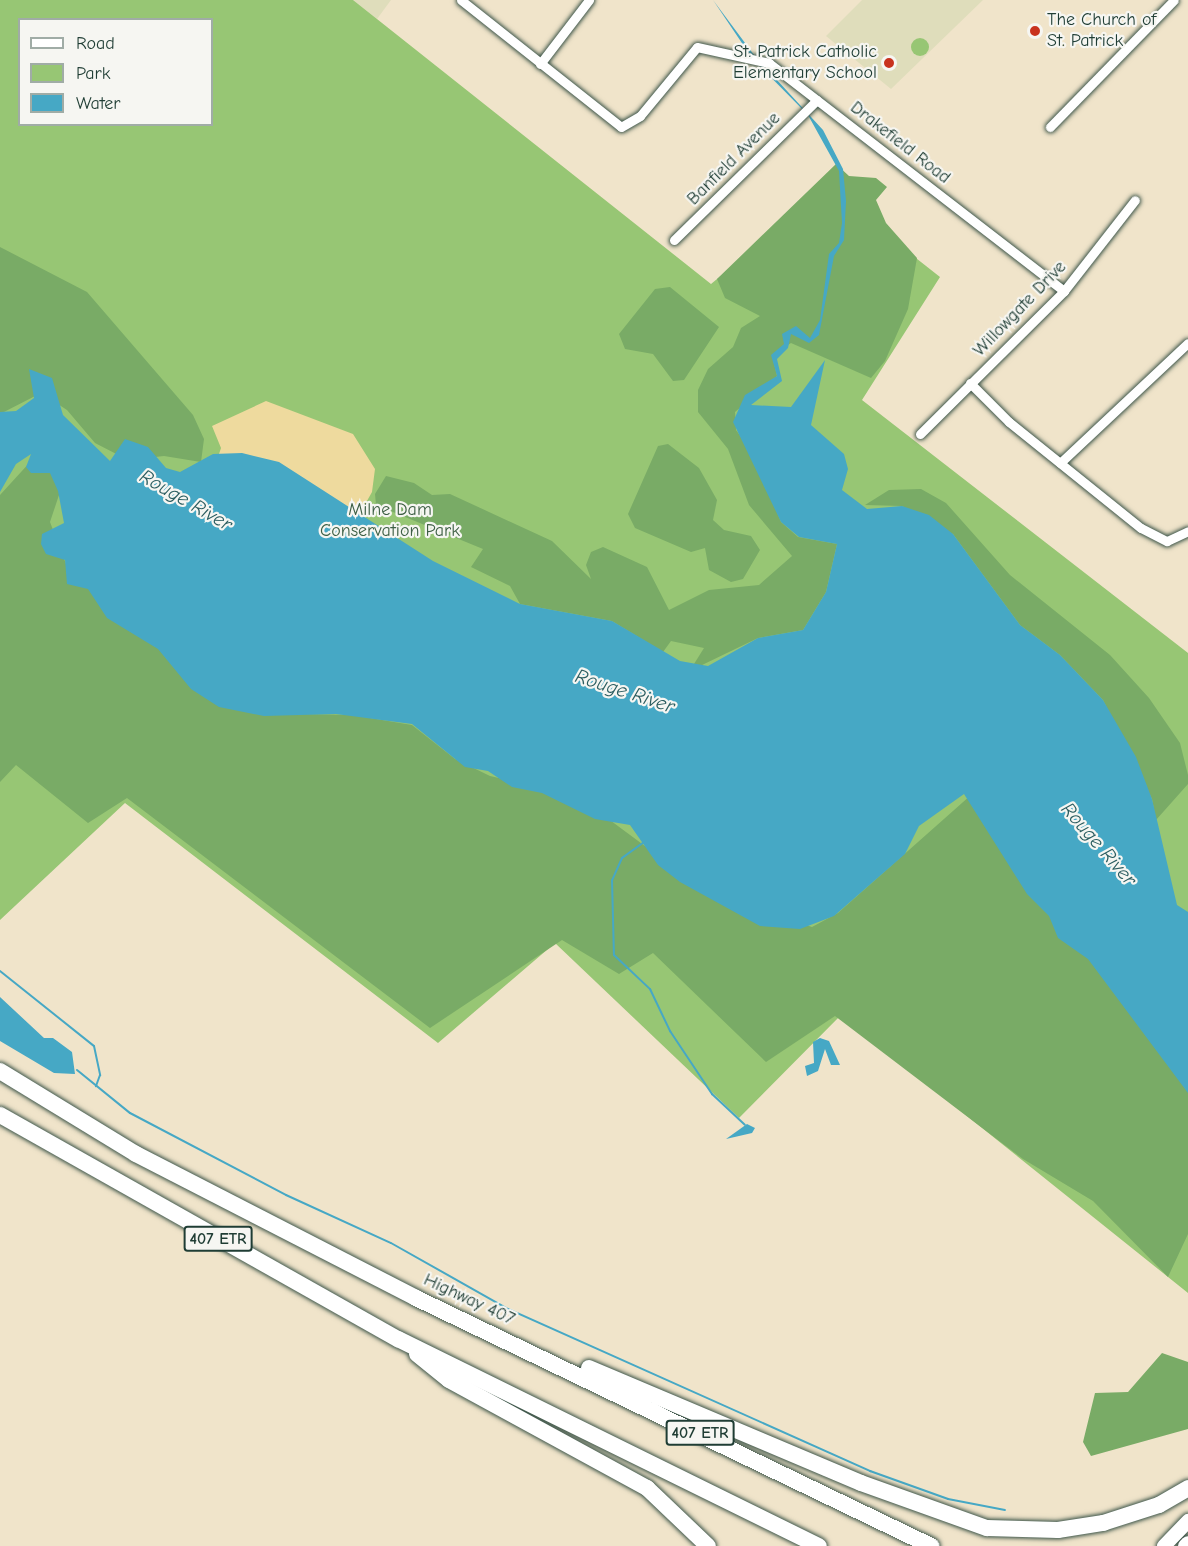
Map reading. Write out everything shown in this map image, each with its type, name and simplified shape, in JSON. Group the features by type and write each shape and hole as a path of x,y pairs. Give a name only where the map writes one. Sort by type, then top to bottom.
{"highway":[{"name":"Highway 407","path":"0,1071 136,1154 931,1546"},
{"name":"407 ETR","path":"0,1115 398,1339 819,1546"},
{"path":"477,1324 861,1483 987,1528 1038,1531 1103,1523 1188,1488"},
{"path":"398,1339 449,1380 647,1488 708,1546"}],"main road":[{"path":"1164,1546 1188,1521"},
{"path":"1185,1546 1188,1543"}],"street":[{"name":"Drakefield Road","path":"461,0 621,127 640,117 685,57 702,45 769,63 1064,291"},
{"path":"540,64 589,0"},
{"path":"1050,127 1174,0"},
{"name":"Banfield Avenue","path":"674,240 817,100"},
{"name":"Willowgate Drive","path":"920,434 1064,291 1135,200"},
{"path":"1060,463 1188,343"},
{"path":"970,383 1060,463 1161,541 1188,531"}],"shaded area":[{"path":"353,0 391,0 377,19"},
{"name":"St. Patrick Catholic Elementary School","path":"862,0 983,0 891,89 826,36"}],"green space":[{"name":"Milne Dam Conservation Park","path":"0,0 353,0 711,284 827,188 940,277 862,400 1188,653 1188,1293 841,1015 739,1118 555,943 438,1043 125,803 0,920"},
{"path":"920,38 926,41 929,47 926,53 920,56 914,53 911,47 914,41"},
{"path":"836,164 849,176 876,178 887,187 876,200 886,223 917,258 908,309 885,361 871,378 791,343 772,355 777,376 735,412 736,430 753,454 781,522 798,537 837,544 826,592 803,630 758,638 700,666 694,664 704,648 671,641 663,652 612,621 520,604 510,586 471,567 483,549 376,505 375,494 386,476 414,483 432,495 450,494 552,541 591,579 586,565 591,552 603,547 647,567 669,610 709,590 759,585 792,556 749,505 728,449 698,412 698,390 708,369 733,347 741,328 760,316 725,298 717,279"},
{"path":"0,247 87,292 193,415 204,439 201,462 164,456 128,460 95,443 67,410 41,393 0,414"},
{"path":"670,287 719,327 684,380 673,381 653,354 625,349 619,334 655,289"},
{"path":"668,444 699,468 717,500 713,520 724,530 751,536 760,550 743,579 731,582 709,570 705,548 691,552 635,528 628,514 658,446"},
{"path":"32,460 65,477 50,522 66,564 218,702 251,713 352,715 412,725 455,759 490,776 554,790 599,812 684,875 770,913 812,927 838,913 971,795 1122,984 1188,1079 1188,1234 1168,1277 1093,1201 1023,1159 835,1016 766,1062 653,953 619,974 562,940 430,1028 127,798 88,823 16,765 0,782 0,495"},
{"path":"921,489 946,503 1010,575 1110,655 1149,698 1180,743 1188,775 1188,784 1156,820 1152,799 1103,700 1060,655 1020,625 953,534 902,506 865,505 889,490"},
{"path":"1162,1353 1188,1362 1188,1429 1091,1456 1083,1442 1095,1393 1128,1392"}],"sand":[{"path":"266,401 353,434 375,469 372,492 358,517 218,457 221,448 212,426"}],"water":[{"name":"Rouge River","path":"713,0 754,55 823,130 843,169 846,201 844,240 834,256 819,335 809,343 791,334 788,348 777,359 782,381 751,405 791,407 825,360 811,425 844,454 848,469 842,490 867,509 902,506 929,515 953,534 1020,625 1060,655 1103,700 1136,757 1152,799 1177,905 1188,912 1188,1093 1088,959 1058,938 1049,916 1027,894 964,794 919,826 905,854 834,916 800,929 760,926 680,882 658,865 630,825 595,819 542,793 512,787 488,771 465,767 412,724 336,714 264,716 219,707 191,689 158,649 107,618 88,589 67,584 65,560 46,554 41,544 42,534 64,523 58,491 50,473 31,473 26,467 31,454 16,464 0,492 0,412 16,411 34,398 29,369 52,378 63,415 110,461 125,439 148,447 166,468 180,472 213,454 242,453 279,462 433,561 520,604 612,621 680,661 708,666 758,638 803,630 826,592 837,544 799,537 781,522 733,422 745,395 777,376 771,355 784,344 782,334 796,326 810,338 820,320 829,254 839,243 842,223 839,171 808,115 752,58"},
{"path":"0,997 44,1038 53,1038 72,1052 75,1074 54,1073 0,1041"},
{"path":"820,1038 829,1041 840,1065 831,1065 825,1049 818,1071 807,1076 805,1066 814,1063 813,1042"},
{"path":"747,1124 755,1128 752,1133 726,1139"}],"waterway":[{"path":"644,842 622,858 612,880 614,955 650,989 670,1031 712,1094 745,1125"},
{"path":"0,971 94,1046 100,1075 96,1086"},
{"path":"77,1070 130,1113 286,1195 391,1243 508,1309 870,1471 948,1499 1005,1510"}],"place":[{"name":"The Church of St. Patrick","path":"1035,31"},
{"name":"St. Patrick Catholic Elementary School","path":"889,63"}]}
